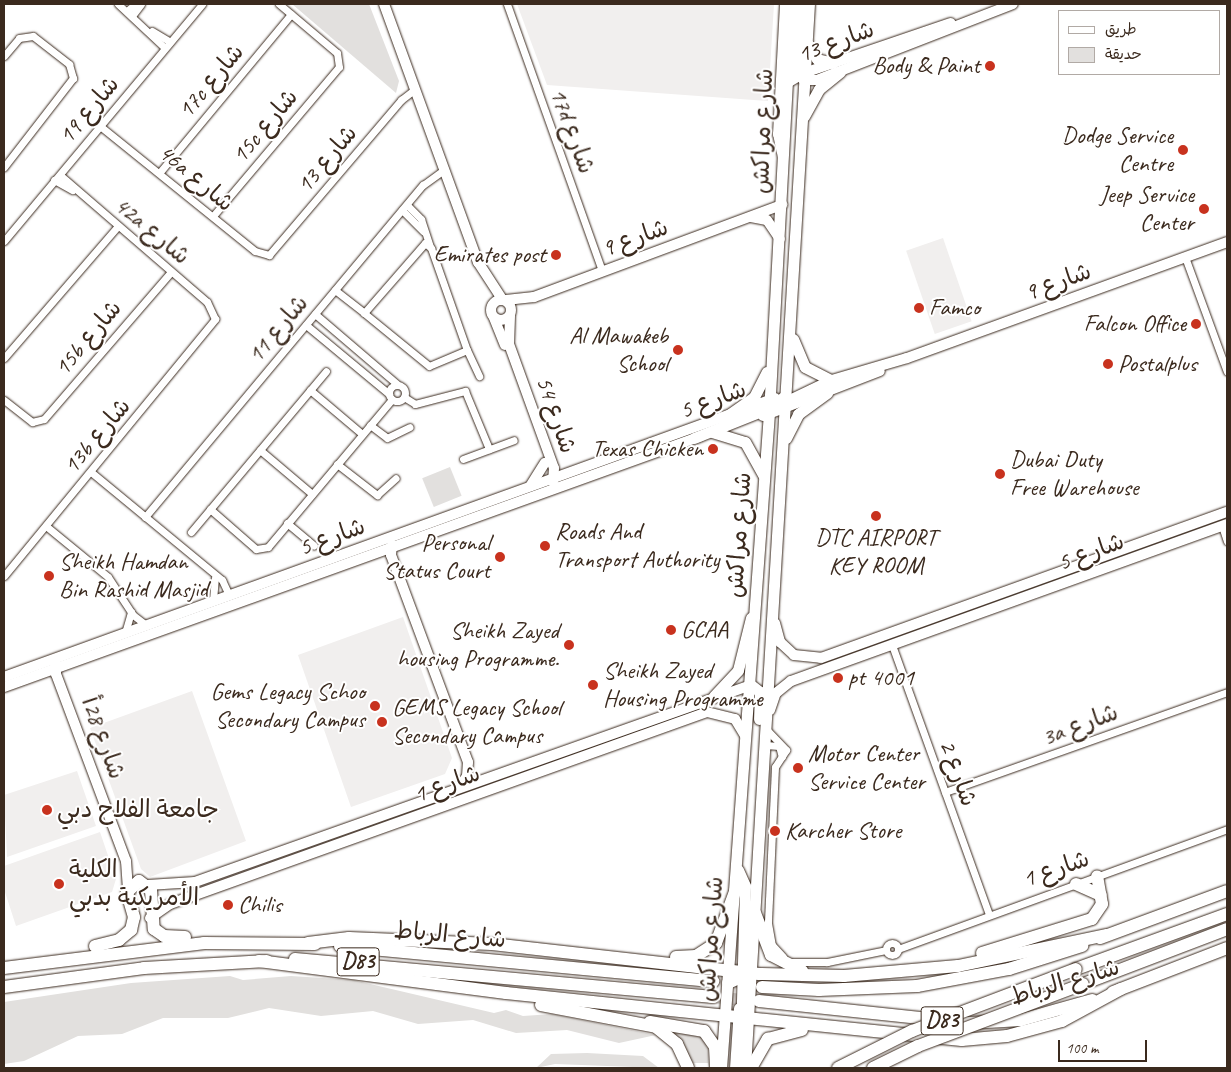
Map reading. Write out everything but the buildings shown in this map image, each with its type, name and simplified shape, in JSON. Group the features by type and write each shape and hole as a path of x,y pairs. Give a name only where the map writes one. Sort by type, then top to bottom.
{"highway":[{"path":"927,969 1088,921 1101,908 1101,895 1097,876"},
{"path":"83,954 119,940 131,930 134,917 128,888 146,884 150,918 164,936 193,937 204,943"},
{"path":"1076,884 1101,895"},
{"path":"651,961 696,956 712,947 722,934 728,901 736,889"},
{"name":"شارع الرباط","path":"762,987 843,990 948,981 1032,962 1227,891"},
{"path":"755,913 764,944 780,964 798,971 844,976"},
{"name":"شارع الرباط","path":"838,1068 916,1029 1227,914"},
{"name":"شارع الرباط","path":"873,1068 918,1046 1227,929"},
{"path":"308,943 349,938 492,944 651,961 738,975 844,976 927,969 1106,935"},
{"name":"شارع الرباط","path":"4,968 83,954 204,943 308,943 713,981"},
{"name":"شارع الرباط","path":"760,1001 995,1023 1046,1015 1121,989 1227,948"},
{"path":"259,961 506,993 926,1038 992,1038 1062,1021 1121,989"},
{"name":"شارع الرباط","path":"8,986 144,968 259,961 357,962 713,996"},
{"path":"506,993 529,1004 699,1029 713,1042 716,1068"},
{"path":"630,1020 671,1037 688,1068"},
{"path":"752,1068 757,1052 773,1036 823,1027"}],"main road":[{"name":"شارع مراكش","path":"738,975 755,913 774,610 783,444 770,361 782,205 784,87 791,4"},
{"path":"800,4 802,76"},
{"name":"شارع مراكش","path":"745,1068 738,1017 737,868 748,742 765,480 790,327 802,76 808,4"},
{"path":"800,122 819,89 836,67 817,59 806,42"},
{"path":"784,87 789,84 795,87 793,152 798,163"},
{"path":"774,319 777,404 776,459 781,476"},
{"path":"790,327 800,361 810,372 831,380"},
{"path":"727,416 758,392 770,361"},
{"path":"694,438 831,380"},
{"path":"783,444 798,414 828,393"},
{"path":"712,432 745,442 765,480"},
{"path":"714,696 738,670 756,611"},
{"path":"751,685 760,692 757,766 763,790"},
{"path":"735,1068 738,975 745,886 737,868"},
{"name":"شارع مراكش","path":"721,1068 738,1017"}],"street":[{"path":"118,4 167,45"},
{"path":"129,14 135,4"},
{"path":"129,14 141,4"},
{"name":"شارع 19","path":"4,241 202,4"},
{"path":"279,4 291,14"},
{"path":"384,4 478,262 500,301 511,315 494,318"},
{"name":"17d شارع","path":"507,4 602,271"},
{"path":"783,4 776,134 784,163"},
{"name":"شارع 13","path":"784,87 802,76 836,67 1013,4"},
{"name":"15c شارع","path":"213,216 336,71 339,56 291,14"},
{"name":"17c شارع","path":"160,172 291,14"},
{"path":"4,56 19,38 33,36 69,64 73,78 4,166"},
{"name":"شارع 13","path":"269,255 398,105 417,92"},
{"name":"46a شارع","path":"102,123 259,254 269,255"},
{"name":"شارع 11","path":"145,517 423,184 444,167"},
{"name":"42a شارع","path":"57,178 207,302 215,319"},
{"name":"شارع 9","path":"500,301 534,297 782,205"},
{"path":"364,313 422,243 423,231 404,207"},
{"path":"404,207 422,220 467,350 479,376"},
{"path":"750,217 767,220 780,239"},
{"path":"4,358 115,226"},
{"name":"شارع 9","path":"831,380 903,359 1227,242"},
{"path":"422,243 430,246"},
{"path":"1186,257 1227,372"},
{"name":"15b شارع","path":"4,400 32,422 44,419 169,270"},
{"path":"335,290 425,365 467,350"},
{"name":"شارع 9","path":"511,315 534,297"},
{"name":"شارع 54","path":"500,301 494,318 554,478"},
{"path":"315,314 404,388 404,398"},
{"name":"شارع 54","path":"511,315 509,344 548,462"},
{"name":"13b شارع","path":"4,576 215,319"},
{"path":"306,325 390,396 404,398 415,404 465,391 489,449"},
{"path":"331,346 333,337 340,336"},
{"name":"شارع 9","path":"777,404 828,393 903,359"},
{"path":"191,532 326,371"},
{"path":"210,509 260,550 268,547 370,425 397,384"},
{"path":"310,390 362,434"},
{"name":"شارع 5","path":"4,676 727,416 777,404"},
{"name":"شارع 5","path":"4,687 472,518 566,486 712,432 777,404"},
{"path":"370,425 387,438 410,427"},
{"path":"463,459 514,440"},
{"path":"260,450 312,494"},
{"path":"530,486 548,462 565,468 585,467"},
{"path":"338,464 374,494 382,494 396,478"},
{"path":"91,472 216,578 224,582 228,595 222,603 171,627"},
{"path":"472,518 548,487 554,478 566,486"},
{"path":"459,512 402,536 390,549 422,641 476,782 489,790"},
{"name":"شارع 5","path":"774,610 780,642 794,655 812,659 933,618 1227,512"},
{"path":"287,523 314,546"},
{"path":"1225,525 1227,541"},
{"name":"شارع 5","path":"767,726 773,699 786,684 1225,525"},
{"path":"46,526 115,584 131,611 146,625"},
{"path":"398,568 399,555 407,542"},
{"path":"213,600 216,578"},
{"path":"125,633 131,611"},
{"path":"933,618 936,629"},
{"path":"54,668 112,637"},
{"name":"شارع 2","path":"892,645 989,914"},
{"name":"شارع 28أ","path":"63,686 69,663"},
{"name":"شارع 28أ","path":"54,668 63,686 126,861 128,888"},
{"name":"شارع 1","path":"146,884 195,882 714,696 751,685"},
{"name":"3a شارع","path":"945,792 1227,692"},
{"name":"شارع 1","path":"150,918 164,906 707,712 735,719 748,742"},
{"path":"767,726 785,745 782,758"},
{"path":"766,746 779,746 782,758"},
{"name":"شارع 1","path":"782,758 775,767 768,923 772,945 790,961 807,964 886,950 892,956 898,949 989,914 1227,829"},
{"path":"459,788 467,776 468,762"},
{"path":"232,882 234,874 297,846"},
{"name":"شارع 28أ","path":"126,861 146,884"}],"shaded area":[{"path":"517,4 774,4 768,101 547,85"},
{"path":"943,238 972,321 935,334 906,251"},
{"name":"Gems Legacy Schoo Secondary Campus","path":"403,617 452,758 445,774 351,807 298,655"},
{"path":"192,691 246,841 150,877 141,869 90,728"},
{"name":"جامعة الفلاح دبي","path":"77,771 96,826 7,857 4,795"},
{"name":"الكلية الأمريكية بدبي","path":"100,832 116,879 112,892 16,926 4,889 4,866"}],"green space":[{"path":"292,4 369,4 399,81 396,93"},
{"path":"450,467 462,496 434,507 422,478"},
{"path":"230,976 243,980 291,976 353,980 494,1013 506,1010 523,1016 552,1014 656,1035 619,1043 567,1030 516,1033 473,1020 418,1024 373,1011 321,1016 269,1008 228,1018 163,1018 122,1034 78,1036 24,1061 4,1064 4,1002 131,983"},
{"path":"674,1032 702,1037 708,1048 709,1068 708,1063 693,1063"},
{"path":"587,1053 643,1056 659,1068 555,1064 536,1068 551,1054"}],"tunnel":[{"path":"713,997 753,1001"}],"place":[{"name":"Body & Paint","path":"990,66"},
{"name":"Dodge Service Centre","path":"1183,150"},
{"name":"Jeep Service Center","path":"1204,209"},
{"name":"Emirates post","path":"556,255"},
{"name":"Famco","path":"919,308"},
{"name":"Falcon Office","path":"1196,324"},
{"name":"Al Mawakeb School","path":"678,350"},
{"name":"Postalplus","path":"1108,364"},
{"name":"Texas Chicken","path":"713,449"},
{"name":"Dubai Duty Free Warehouse","path":"1000,474"},
{"name":"DTC AIRPORT KEY ROOM","path":"876,516"},
{"name":"Roads And Transport Authority","path":"545,546"},
{"name":"Personal Status Court","path":"500,557"},
{"name":"Sheikh Hamdan Bin Rashid Masjid","path":"49,576"},
{"name":"GCAA","path":"671,630"},
{"name":"Sheikh Zayed housing Programme.","path":"569,645"},
{"name":"pt 4001","path":"838,678"},
{"name":"Sheikh Zayed Housing Programme","path":"593,685"},
{"name":"Gems Legacy Schoo Secondary Campus","path":"375,706"},
{"name":"GEMS Legacy School Secondary Campus","path":"382,722"},
{"name":"Motor Center Service Center","path":"798,768"},
{"name":"جامعة الفلاح دبي","path":"47,810"},
{"name":"Karcher Store","path":"775,831"},
{"name":"الكلية الأمريكية بدبي","path":"59,884"},
{"name":"Chilis","path":"228,905"}]}
